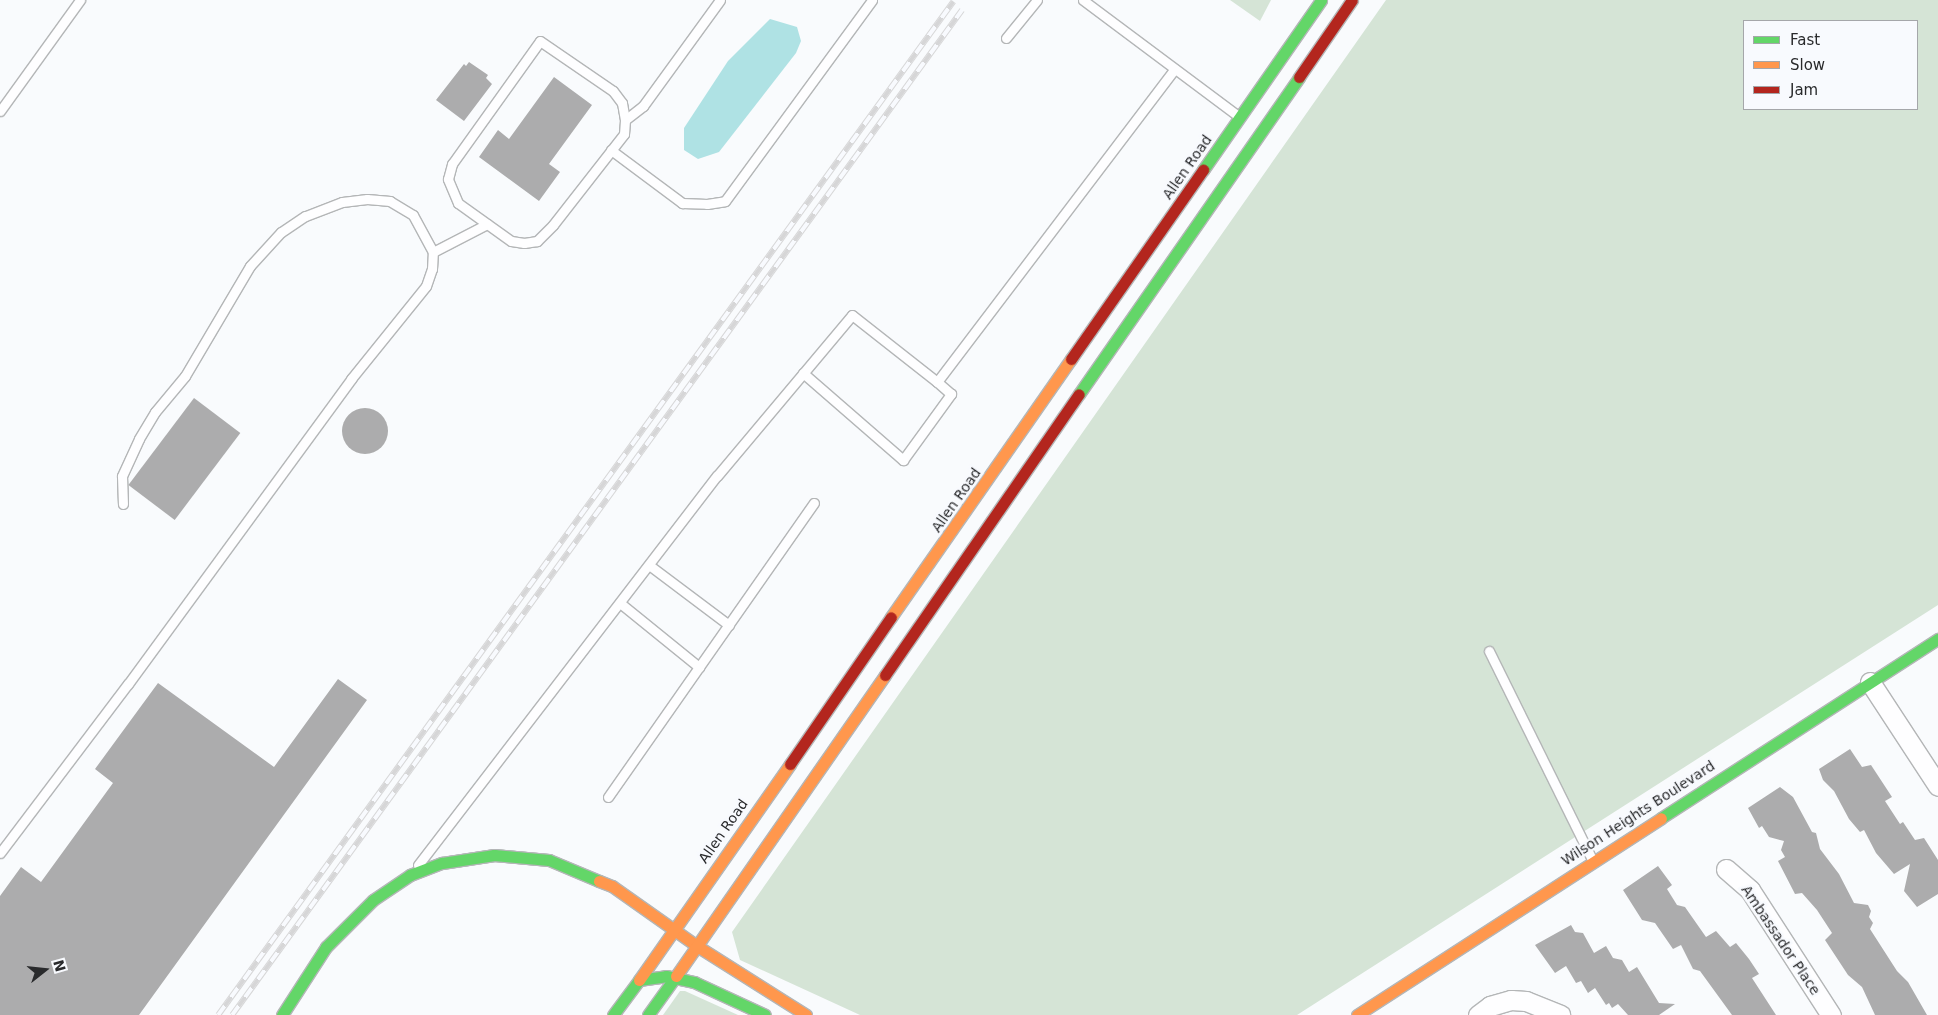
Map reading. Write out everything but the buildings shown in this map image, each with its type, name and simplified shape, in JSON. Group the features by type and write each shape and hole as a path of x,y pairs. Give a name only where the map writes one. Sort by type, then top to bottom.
{"main road":[{"name":"Allen Road","path":"613,1015 1321,0"},
{"path":"648,1015 1352,0"},
{"name":"Wilson Heights Boulevard","path":"1356,1015 1593,860 1938,639"},
{"path":"282,1015 326,947 373,900 410,875 442,863 487,855 549,860 580,872 605,896 648,924 673,929 806,1015"},
{"path":"639,980 676,976 701,984 755,1012 765,1015"}],"street":[{"path":"1870,682 1938,786"},
{"name":"Ambassador Place","path":"1726,869 1750,890 1832,1015"},
{"path":"1478,1015 1490,1006 1510,1000 1526,1001 1560,1015"}],"lane":[{"path":"0,110 80,0"},
{"path":"626,120 643,106 720,0"},
{"path":"611,150 682,203 725,201 872,0"},
{"path":"1006,38 1037,0"},
{"path":"1083,0 1240,117"},
{"path":"540,41 613,91 622,103 626,120 624,134 553,226 537,241 510,241 458,203 450,190 448,179 452,164 540,41"},
{"path":"936,382 1175,69"},
{"path":"0,853 128,684 351,379 426,286 432,269 433,252 413,215 390,201 367,199 342,202 305,216 281,232 250,266 185,376 155,412 122,476 122,504"},
{"path":"433,252 487,224"},
{"path":"410,875 649,565 803,373 852,315 951,394 903,460 803,373"},
{"path":"608,797 814,504"},
{"path":"649,565 728,625"},
{"path":"620,603 699,667"},
{"path":"1489,651 1593,860"}],"green space":[{"path":"1230,0 1271,0 1260,21"},
{"path":"1386,0 1938,0 1938,605 1297,1015 860,1015 740,960 732,932"},
{"path":"680,991 685,991 738,1015 663,1015"}],"water":[{"path":"770,19 797,27 801,41 796,53 719,152 698,159 684,150 684,128 728,61"}],"railway":[{"path":"218,1015 953,2"},
{"path":"232,1015 962,10"}],"traffic: fast":[{"path":"1203,170 1321,0"},
{"path":"1079,394 1299,77"},
{"path":"1661,818 1938,639"},
{"path":"282,1015 326,947 373,900 410,875 442,863 494,855 549,860 599,881"},
{"path":"613,1015 639,980 666,976 694,982 765,1015"},
{"path":"648,1015 676,976"}],"traffic: slow":[{"path":"891,617 1071,359"},
{"path":"676,976 885,675"},
{"path":"639,980 790,764"},
{"path":"1357,1015 1661,818"},
{"path":"599,881 612,886 697,946 806,1015"}],"traffic: jam":[{"path":"1299,77 1352,0"},
{"path":"1071,359 1203,170"},
{"path":"885,675 1079,394"},
{"path":"790,764 891,617"}]}
